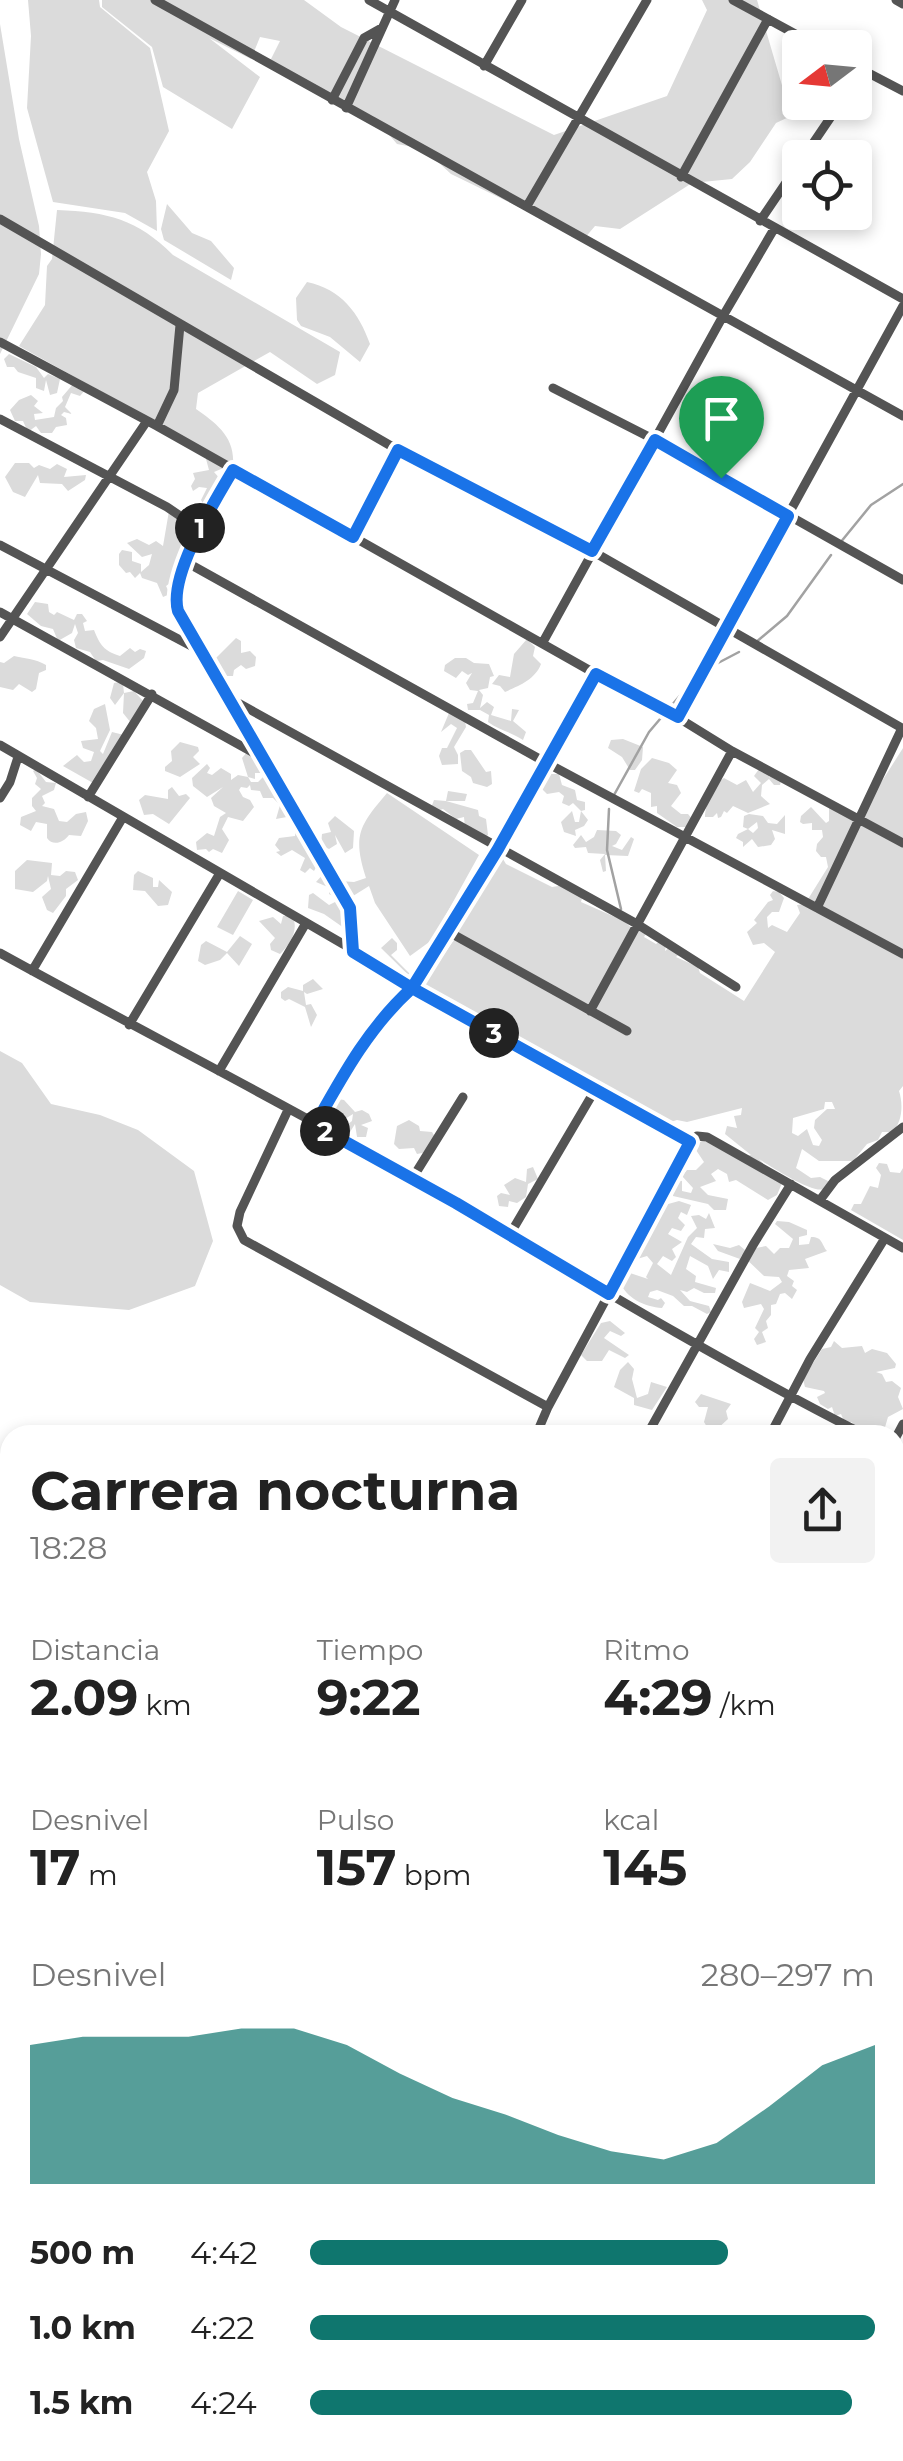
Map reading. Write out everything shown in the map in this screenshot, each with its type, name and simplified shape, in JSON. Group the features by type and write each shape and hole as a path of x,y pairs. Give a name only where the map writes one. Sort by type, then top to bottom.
{"street":[{"path":"155,0 903,416"},
{"path":"369,0 903,302 678,717"},
{"path":"346,108 395,0"},
{"path":"484,66 522,0"},
{"path":"527,206 647,0"},
{"path":"733,0 788,30"},
{"path":"896,0 903,4"},
{"path":"681,177 768,19"},
{"path":"332,100 364,38 380,28"},
{"path":"872,75 903,91"},
{"path":"760,222 782,190"},
{"path":"0,219 398,450 592,551 902,728 817,908"},
{"path":"543,642 774,230"},
{"path":"0,637 174,390 180,325"},
{"path":"0,342 903,844"},
{"path":"553,388 655,440 903,580"},
{"path":"0,419 180,515 192,524 196,535"},
{"path":"353,537 398,450"},
{"path":"233,470 196,535 176,603 350,908 353,952"},
{"path":"0,545 201,651"},
{"path":"186,562 545,762 903,954"},
{"path":"0,612 263,758"},
{"path":"315,1125 360,1046 412,988 498,849 596,674"},
{"path":"88,797 152,694"},
{"path":"228,698 637,924 736,988"},
{"path":"0,744 412,988 690,1142"},
{"path":"590,1010 732,751"},
{"path":"0,798 18,757"},
{"path":"32,970 122,817"},
{"path":"129,1025 220,873"},
{"path":"219,1070 306,923"},
{"path":"446,932 627,1031"},
{"path":"0,952 129,1025 219,1070 845,1425"},
{"path":"510,1236 595,1090"},
{"path":"412,1179 462,1097"},
{"path":"288,1110 240,1212 237,1226 244,1240 548,1407"},
{"path":"820,1200 835,1180 903,1127"},
{"path":"540,1425 690,1142 697,1136 707,1136 903,1248"},
{"path":"651,1425 792,1184"},
{"path":"775,1425 885,1238"}],"shaded area":[{"path":"28,0 99,0 100,7 150,48 169,131 147,172 156,201 157,231 125,213 53,202 27,108 31,36"},
{"path":"102,0 304,0 341,27 554,135 667,96 707,10 702,0 757,0 782,85 782,120 732,179 692,183 620,229 595,226 584,239 451,174 424,149 397,144 373,116 268,65 280,41 260,37 251,59 209,38 260,77 232,129 163,87 152,47 102,7"},
{"path":"0,24 41,254 39,274 0,354"},
{"path":"167,204 192,233 211,241 234,268 231,280 164,240 161,229"},
{"path":"57,210 92,213 134,225 173,255 340,352 335,375 317,384 270,352 198,393 196,409 223,432 233,454 233,464 214,472 222,487 205,507 201,500 207,488 193,491 191,486 193,473 209,470 206,459 212,453 19,346 45,305"},
{"path":"307,282 330,290 360,322 370,344 360,362 330,337 301,326 297,320 296,298"},
{"path":"9,354 36,367 44,378 48,374 60,379 57,393 50,395 46,380 44,391 36,388 36,378 7,367 4,359"},
{"path":"74,383 86,389 80,396 71,393 65,407 72,414 61,415 67,425 56,427 52,433 41,433 36,426 28,432 23,421 15,421 10,410 31,395 38,401 34,406 43,413 34,414 35,420 54,417 62,397"},
{"path":"15,463 50,469 57,464 67,469 64,477 86,475 85,480 68,491 62,484 40,483 38,475 25,497 13,492 5,477"},
{"path":"178,510 179,520 190,527 190,542 185,542 186,554 172,576 173,581 166,586 170,594 163,597 157,583 142,578 140,573 135,578 126,573 119,565 119,554 122,550 132,552 132,561 141,564 141,572 149,565 152,554 142,557 127,543 137,539 149,545 156,541 163,546 169,511"},
{"path":"35,602 48,604 54,615 57,612 74,620 82,614 87,621 83,623 85,631 94,630 106,650 120,656 130,648 135,652 140,649 146,651 144,658 129,669 96,661 90,652 76,648 75,624 72,633 58,641 53,629 41,626 27,614"},
{"path":"236,638 241,641 241,653 250,651 256,657 255,666 246,669 241,665 233,676 221,676 213,661"},
{"path":"527,639 535,647 533,656 541,664 521,685 505,692 492,684 499,675 510,677 514,654"},
{"path":"14,656 46,665 32,692 19,684 13,690 0,687 0,662"},
{"path":"455,658 489,664 494,676 490,677 488,688 479,690 483,695 480,708 487,702 494,707 491,715 511,721 512,709 519,710 513,721 526,732 523,740 488,722 489,715 480,710 468,710 467,704 473,703 478,691 470,690 466,683 472,673 462,671 456,678 444,671 445,665"},
{"path":"119,682 124,693 115,705 110,698 114,683"},
{"path":"134,691 144,702 131,723 123,713 124,693"},
{"path":"105,704 110,730 100,751 103,754 112,732 124,735 93,783 63,766 77,755 84,762 91,761 94,752 83,748 81,741 98,739 96,728 89,721 94,709"},
{"path":"449,713 465,721 466,727 454,747 458,764 442,765 442,748 447,748 457,728 451,724 441,732"},
{"path":"623,739 643,747 642,760 635,770 630,770 622,757 608,748 611,740"},
{"path":"180,742 198,747 193,757 200,764 180,777 165,771 165,767 172,761 171,751"},
{"path":"903,748 901,1112 892,1132 882,1132 853,1161 819,1161 802,1149 796,1168 811,1178 830,1182 824,1189 802,1184 759,1159 782,1183 777,1195 768,1200 736,1180 729,1182 727,1174 718,1169 711,1174 716,1181 700,1187 708,1195 728,1199 726,1210 714,1210 708,1204 673,1196 673,1191 659,1195 655,1189 661,1177 682,1181 682,1191 691,1193 693,1188 682,1176 704,1162 694,1147 703,1140 738,1156 751,1155 725,1134 727,1126 737,1128 734,1116 741,1115 742,1108 664,1124 661,1115 587,1093 452,1018 381,948 392,938 397,950 391,955 422,986 454,940 477,889 482,888 503,859 552,887 565,885 582,898 581,902 624,921 635,931 639,928 647,932 644,937 656,944 666,944 665,951 671,946 679,954 676,957 698,967 700,973 744,1001 775,952 764,943 753,945 747,932 757,923 754,920 773,900 773,891 779,892 784,898 779,912 767,917 768,928 772,925 787,932 800,913 797,905 805,904 828,867 826,857 816,851 822,830 812,830 812,823 800,822 801,816 811,807 826,823 829,806 858,819","holes":["825,1102 832,1102 835,1109 827,1109 815,1120 814,1128 822,1140 819,1146 813,1145 807,1129 798,1136 792,1133 793,1118 824,1109"]},
{"path":"471,750 486,772 491,771 492,784 487,787 473,783 462,771 460,753"},
{"path":"247,752 258,756 267,768 265,773 255,773 255,779 248,777 242,758"},
{"path":"652,758 677,770 668,783 677,785 681,793 671,806 688,814 693,820 690,827 677,827 657,813 657,806 651,807 651,793 634,791 641,769"},
{"path":"207,764 207,773 212,775 221,768 231,774 231,780 238,775 251,782 264,776 272,778 273,790 277,789 292,816 276,819 280,805 273,798 263,798 250,785 241,787 243,797 254,807 243,821 228,817 222,829 229,840 222,853 197,850 196,842 207,833 214,836 220,817 226,813 214,806 211,798 223,787 207,797 193,786 192,778"},
{"path":"36,769 46,782 56,783 54,790 42,796 42,806 54,809 59,821 67,822 86,812 88,821 81,836 69,835 55,843 47,838 47,824 36,822 31,831 20,825 21,817 36,811 32,798 41,789 35,784"},
{"path":"759,769 770,774 769,778 783,773 780,785 769,779 762,785 761,796 770,804 748,813 733,806 721,817 717,813 705,817 711,795 724,778 737,785 746,780 753,792 761,783 754,776"},
{"path":"550,774 559,774 562,785 575,790 577,800 585,802 585,810 573,803 562,803 564,796 559,792 547,794 539,786"},
{"path":"172,787 179,796 186,794 190,798 169,824 153,814 144,815 139,800 145,795 168,799"},
{"path":"448,791 467,794 465,801 446,801"},
{"path":"387,793 479,855 432,940 410,956 375,903 369,886 353,896 340,895 338,899 329,894 330,888 316,882 325,872 337,884 366,878 360,851 361,831"},
{"path":"434,800 478,810 479,816 486,819 488,835 483,839 465,828 464,817 456,819 443,809 434,812 431,808"},
{"path":"572,811 575,822 579,822 581,811 588,820 575,830 576,836 564,832 561,822"},
{"path":"749,814 777,824 785,815 785,834 772,830 775,839 771,845 758,847 752,839 743,847 743,842 736,838 748,829 743,827 744,816"},
{"path":"335,816 354,831 353,848 345,853 335,835 337,844 329,849 321,845 322,834 331,832 328,823"},
{"path":"291,821 303,824 299,836 305,837 319,862 314,871 300,870 305,858 292,850 281,856 276,852 280,851 275,845 279,838 295,836 296,828"},
{"path":"597,830 621,835 612,846 622,850 631,837 634,839 628,856 605,855 603,872 600,860 605,854 588,853 586,847 573,845 581,835 586,842 594,837"},
{"path":"27,860 52,863 51,875 75,872 78,880 66,889 66,896 53,913 47,910 42,897 51,889 48,876 33,892 15,889 15,871"},
{"path":"138,871 153,878 153,887 158,887 159,880 172,892 168,905 158,906 145,891 133,890"},
{"path":"238,891 253,900 233,935 217,927"},
{"path":"313,893 329,905 339,900 345,902 348,923 344,928 308,908 309,895"},
{"path":"283,916 292,916 295,926 290,942 280,954 271,950 275,938 259,921 273,917 281,924"},
{"path":"240,936 252,944 239,966 227,953 205,965 198,961 201,945 206,941 227,952"},
{"path":"313,979 323,989 304,992 306,1005 311,1004 317,1015 311,1027 305,1007 289,999 285,1001 281,992 288,987 303,991 303,985"},
{"path":"0,1051 22,1063 51,1104 100,1115 138,1130 194,1171 213,1241 195,1286 129,1310 30,1302 0,1285"},
{"path":"338,1099 355,1112 369,1114 372,1121 361,1125 368,1128 366,1137 357,1137 355,1124 350,1132 345,1131 343,1128 352,1121 353,1114 345,1119 334,1113"},
{"path":"409,1120 420,1131 432,1132 435,1137 427,1152 417,1154 414,1148 399,1149 394,1144 397,1126"},
{"path":"879,1163 887,1164 890,1172 900,1173 903,1168 903,1240 851,1210 854,1204 861,1204 870,1186 878,1188"},
{"path":"533,1167 538,1179 528,1184 526,1197 517,1203 509,1201 508,1207 499,1206 497,1196 510,1195 504,1185 515,1178 526,1182 527,1169"},
{"path":"679,1201 691,1205 687,1215 681,1212 678,1218 685,1225 681,1231 672,1228 668,1234 682,1242 672,1249 676,1257 672,1261 663,1256 657,1264 671,1275 688,1237 697,1228 691,1216 706,1219 709,1213 715,1228 705,1229 704,1238 696,1237 691,1244 712,1259 729,1262 729,1272 719,1270 713,1279 708,1266 690,1256 686,1269 696,1276 695,1282 716,1288 715,1293 694,1288 680,1290 690,1301 709,1306 711,1312 707,1314 657,1290 648,1297 661,1298 665,1303 662,1308 643,1304 631,1297 620,1282 627,1272 648,1279 653,1263 647,1256 637,1259 630,1272 626,1269 661,1206"},
{"path":"777,1221 807,1230 807,1235 799,1237 799,1245 809,1244 811,1237 815,1237 827,1251 805,1259 809,1268 789,1270 787,1276 797,1290 792,1299 780,1294 776,1304 771,1305 768,1328 762,1332 766,1342 757,1345 754,1339 759,1332 755,1328 764,1309 761,1304 744,1308 742,1302 750,1283 770,1291 782,1282 779,1277 764,1276 742,1255 740,1259 718,1251 713,1244 730,1248 739,1245 745,1250 766,1246 774,1254 780,1248 789,1248 793,1239 775,1224"},
{"path":"610,1321 625,1333 621,1336 610,1331 604,1338 629,1355 625,1358 609,1350 602,1361 587,1361 581,1355 601,1323"},
{"path":"834,1341 842,1348 862,1346 865,1353 872,1349 887,1353 896,1364 895,1368 876,1372 886,1382 892,1381 901,1388 898,1397 903,1409 888,1417 886,1425 845,1423 841,1414 835,1416 832,1407 820,1404 817,1397 824,1391 805,1387 803,1379 822,1349 831,1347"},
{"path":"628,1362 634,1369 632,1379 637,1398 648,1394 651,1382 667,1387 652,1410 634,1405 634,1398 614,1387 620,1370"},
{"path":"701,1394 731,1404 726,1411 728,1419 721,1425 706,1425 708,1407 699,1407 695,1402"}],"waterway":[{"path":"840,543 871,505 903,484"},
{"path":"755,643 787,616 831,555"},
{"path":"718,663 739,652"},
{"path":"614,795 649,732 694,679"},
{"path":"609,809 607,850 621,909"}],"route":[{"path":"721,478 655,440 592,551 398,450 353,537 233,470 196,535 177,590 178,611 350,908 353,952 412,988 360,1046 315,1125 609,1294 690,1142 412,988 498,849 596,674 678,717 788,516 721,478"}]}
